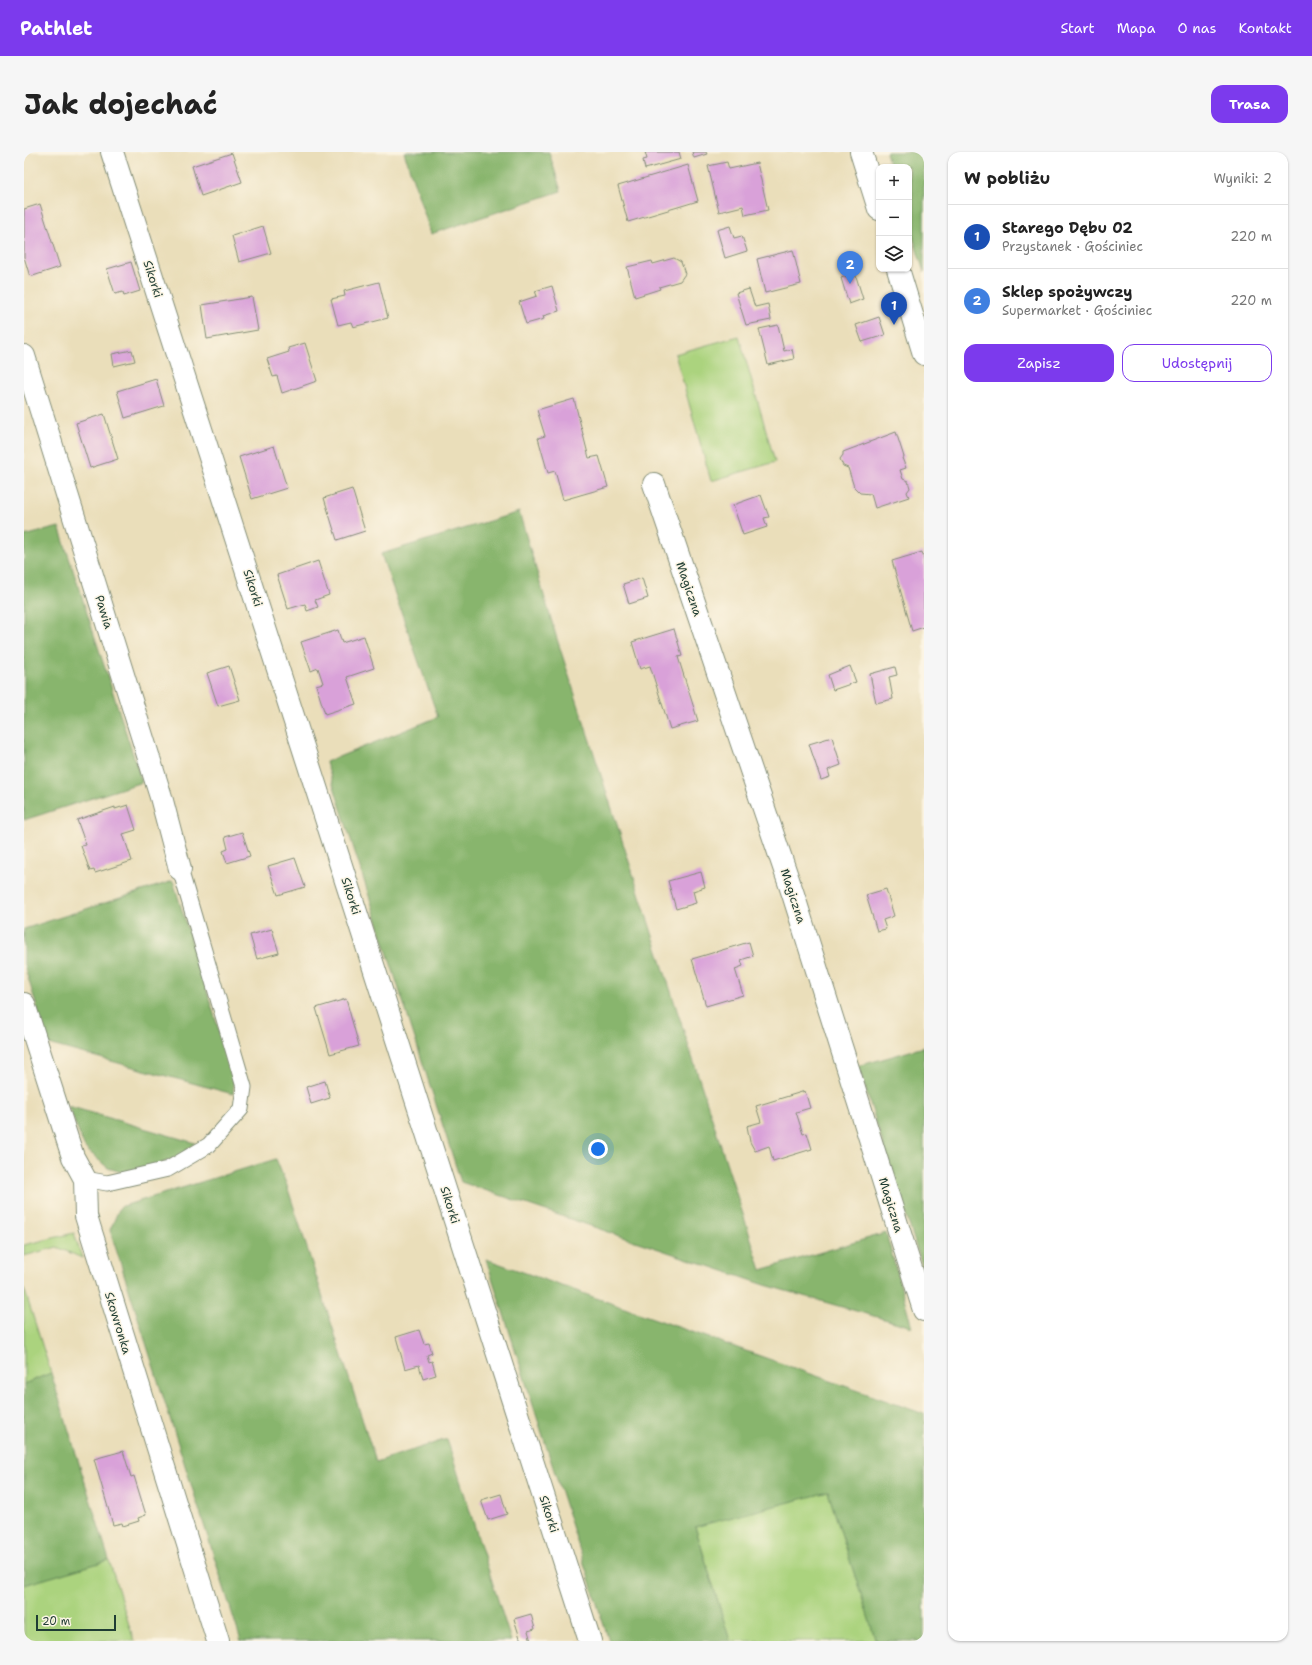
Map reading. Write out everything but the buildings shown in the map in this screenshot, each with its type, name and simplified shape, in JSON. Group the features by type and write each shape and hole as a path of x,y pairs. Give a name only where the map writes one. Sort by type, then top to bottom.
{"street":[{"name":"Sikorki","path":"112,152 590,1641"},
{"path":"861,152 876,200"},
{"path":"899,272 924,354"},
{"name":"Pawia","path":"24,356 162,797 180,869"},
{"name":"Magiczna","path":"654,484 793,894 924,1310"},
{"name":"Skowronka","path":"24,1004 73,1157 85,1179 86,1216 218,1641"}],"lane":[{"path":"85,1179 107,1183 168,1169 209,1145 241,1109 244,1087 180,869"}],"green space":[{"path":"404,152 549,152 561,191 431,234"},
{"path":"886,152 924,152 924,272 912,234 912,164 889,164"},
{"path":"739,336 775,462 711,481 675,354"},
{"path":"519,512 557,639 761,1270 886,1233 912,1327 765,1285 461,1182 326,762 438,717 381,554"},
{"path":"59,527 142,782 24,820 24,536"},
{"path":"173,881 233,1076 233,1094 48,1044 24,964 24,929"},
{"path":"924,1047 924,1271 858,1066"},
{"path":"68,1106 195,1143 180,1156 158,1165 128,1174 108,1168 85,1148"},
{"path":"276,1159 287,1186 376,1462 447,1439 511,1641 241,1641 110,1230 120,1207"},
{"path":"74,1233 82,1258 57,1247 24,1256 24,1245"},
{"path":"486,1259 924,1414 924,1641 876,1641 828,1492 695,1527 730,1641 609,1641"},
{"path":"24,1288 51,1373 24,1384"},
{"path":"51,1373 109,1560 24,1585 24,1384"},
{"path":"828,1492 876,1641 730,1641 695,1526"},
{"path":"109,1560 134,1641 24,1641 24,1585"}],"place":[{"name":"Sklep spożywczy","path":"850,284"},
{"name":"Starego Dębu 02","path":"894,325"}]}
